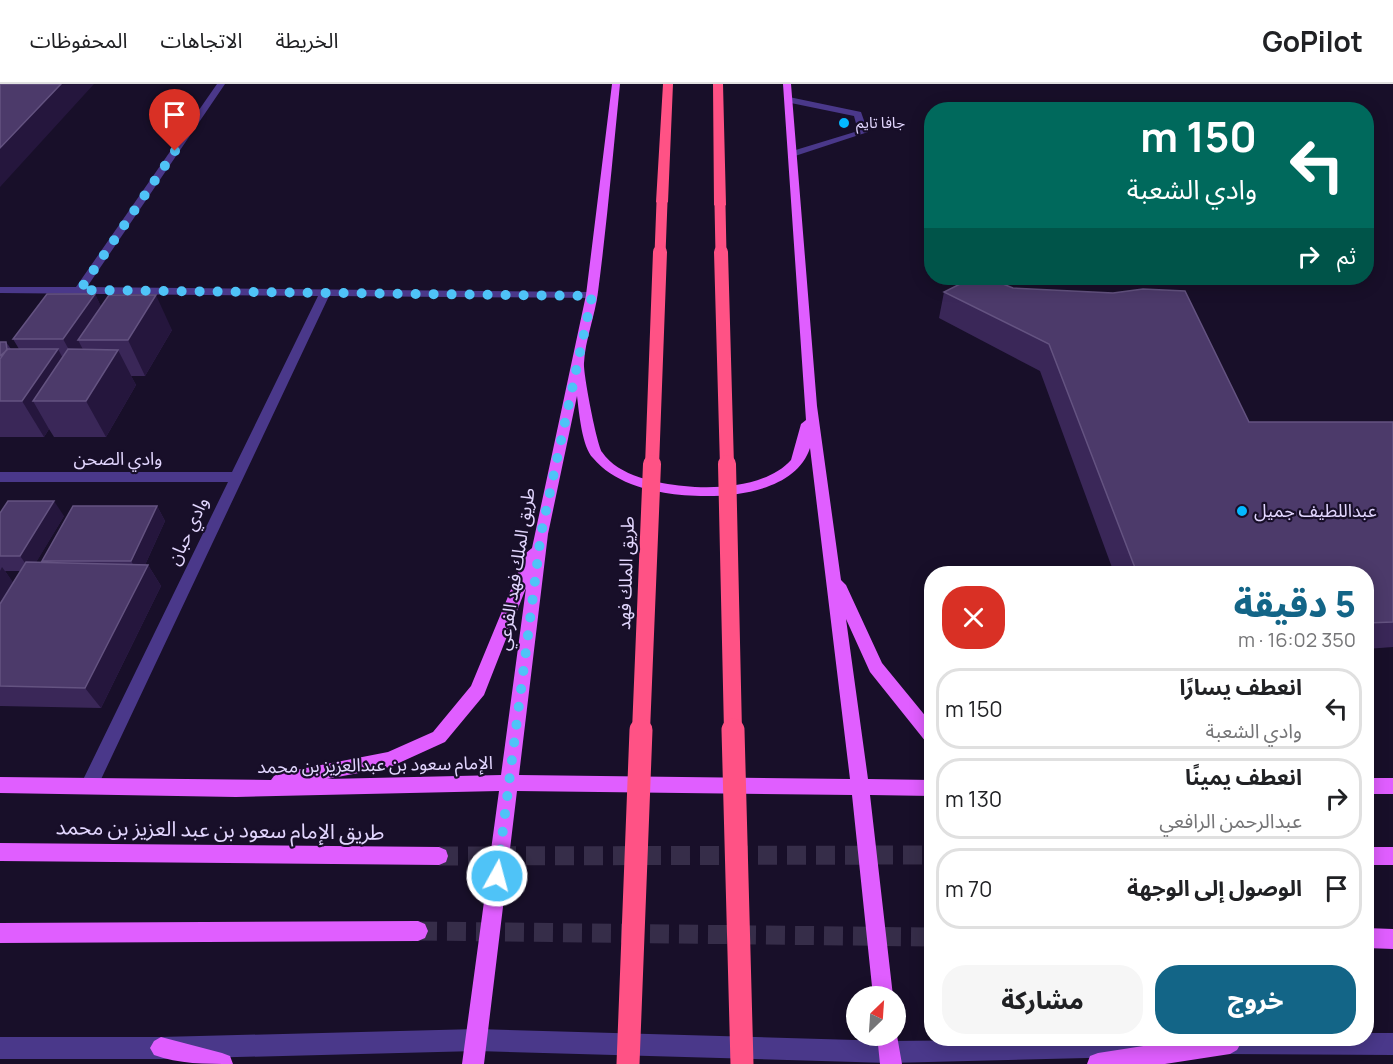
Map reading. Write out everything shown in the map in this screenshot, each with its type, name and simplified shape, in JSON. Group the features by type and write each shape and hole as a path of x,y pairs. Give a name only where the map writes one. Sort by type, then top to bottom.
{"highway":[{"name":"طريق الملك فهد","path":"628,1064 668,84"},
{"path":"718,84 742,1064"}],"main road":[{"name":"طريق الملك فهد الفرعي","path":"474,1064 541,534 592,296 616,84"},
{"path":"787,84 810,406 860,788 882,986"},
{"path":"577,363 595,453 619,472 651,486 689,492 728,491 765,482 794,466 805,444 810,406"},
{"path":"236,789 390,759 439,737 478,690 541,534"},
{"path":"832,571 876,667 924,727"},
{"name":"الإمام سعود بن عبدالعزيز بن محمد","path":"0,785 236,789 509,783 924,788"},
{"path":"1374,786 1393,786"},
{"name":"طريق الإمام سعود بن عبد العزيز بن محمد","path":"0,852 439,856"},
{"path":"1374,856 1393,856"},
{"path":"0,933 418,931"},
{"path":"1374,938 1393,939"},
{"path":"1098,1064 1211,1046"},
{"path":"160,1048 222,1064"}],"street":[{"path":"80,290 221,84"},
{"path":"789,100 858,114 863,132 792,154"},
{"path":"0,290 592,296"},
{"name":"وادي حبان","path":"89,786 325,293"},
{"name":"وادي الصحن","path":"0,477 235,477"},
{"path":"0,1048 160,1048 477,1040 889,1050 1084,1046"},
{"path":"1374,1044 1393,1044"}],"building":[{"path":"0,84 61,84 0,148"},
{"name":"عبداللطيف جميل","path":"958,285 1006,285 1013,288 1113,293 1143,289 1185,291 1249,422 1393,422 1393,622 1374,623 1374,566 1134,566 1049,344 944,292"},
{"path":"47,294 95,294 63,339 13,339"},
{"path":"109,295 156,295 128,340 78,340"},
{"path":"0,342 6,342 7,350 0,356"},
{"path":"7,349 58,349 22,401 0,401 0,359"},
{"path":"68,349 118,350 86,401 33,401"},
{"path":"8,501 54,501 20,556 0,556 0,513"},
{"path":"73,506 157,506 131,561 42,561"},
{"path":"26,562 148,565 85,688 0,686 0,604"}],"tunnel":[{"path":"439,856 924,855"},
{"path":"418,931 924,937"}],"place":[{"name":"جافا تايم","path":"844,123"},
{"name":"عبداللطيف جميل","path":"1242,511"}],"route":[{"path":"175,151 80,290 592,296 541,534 497,876"}]}
